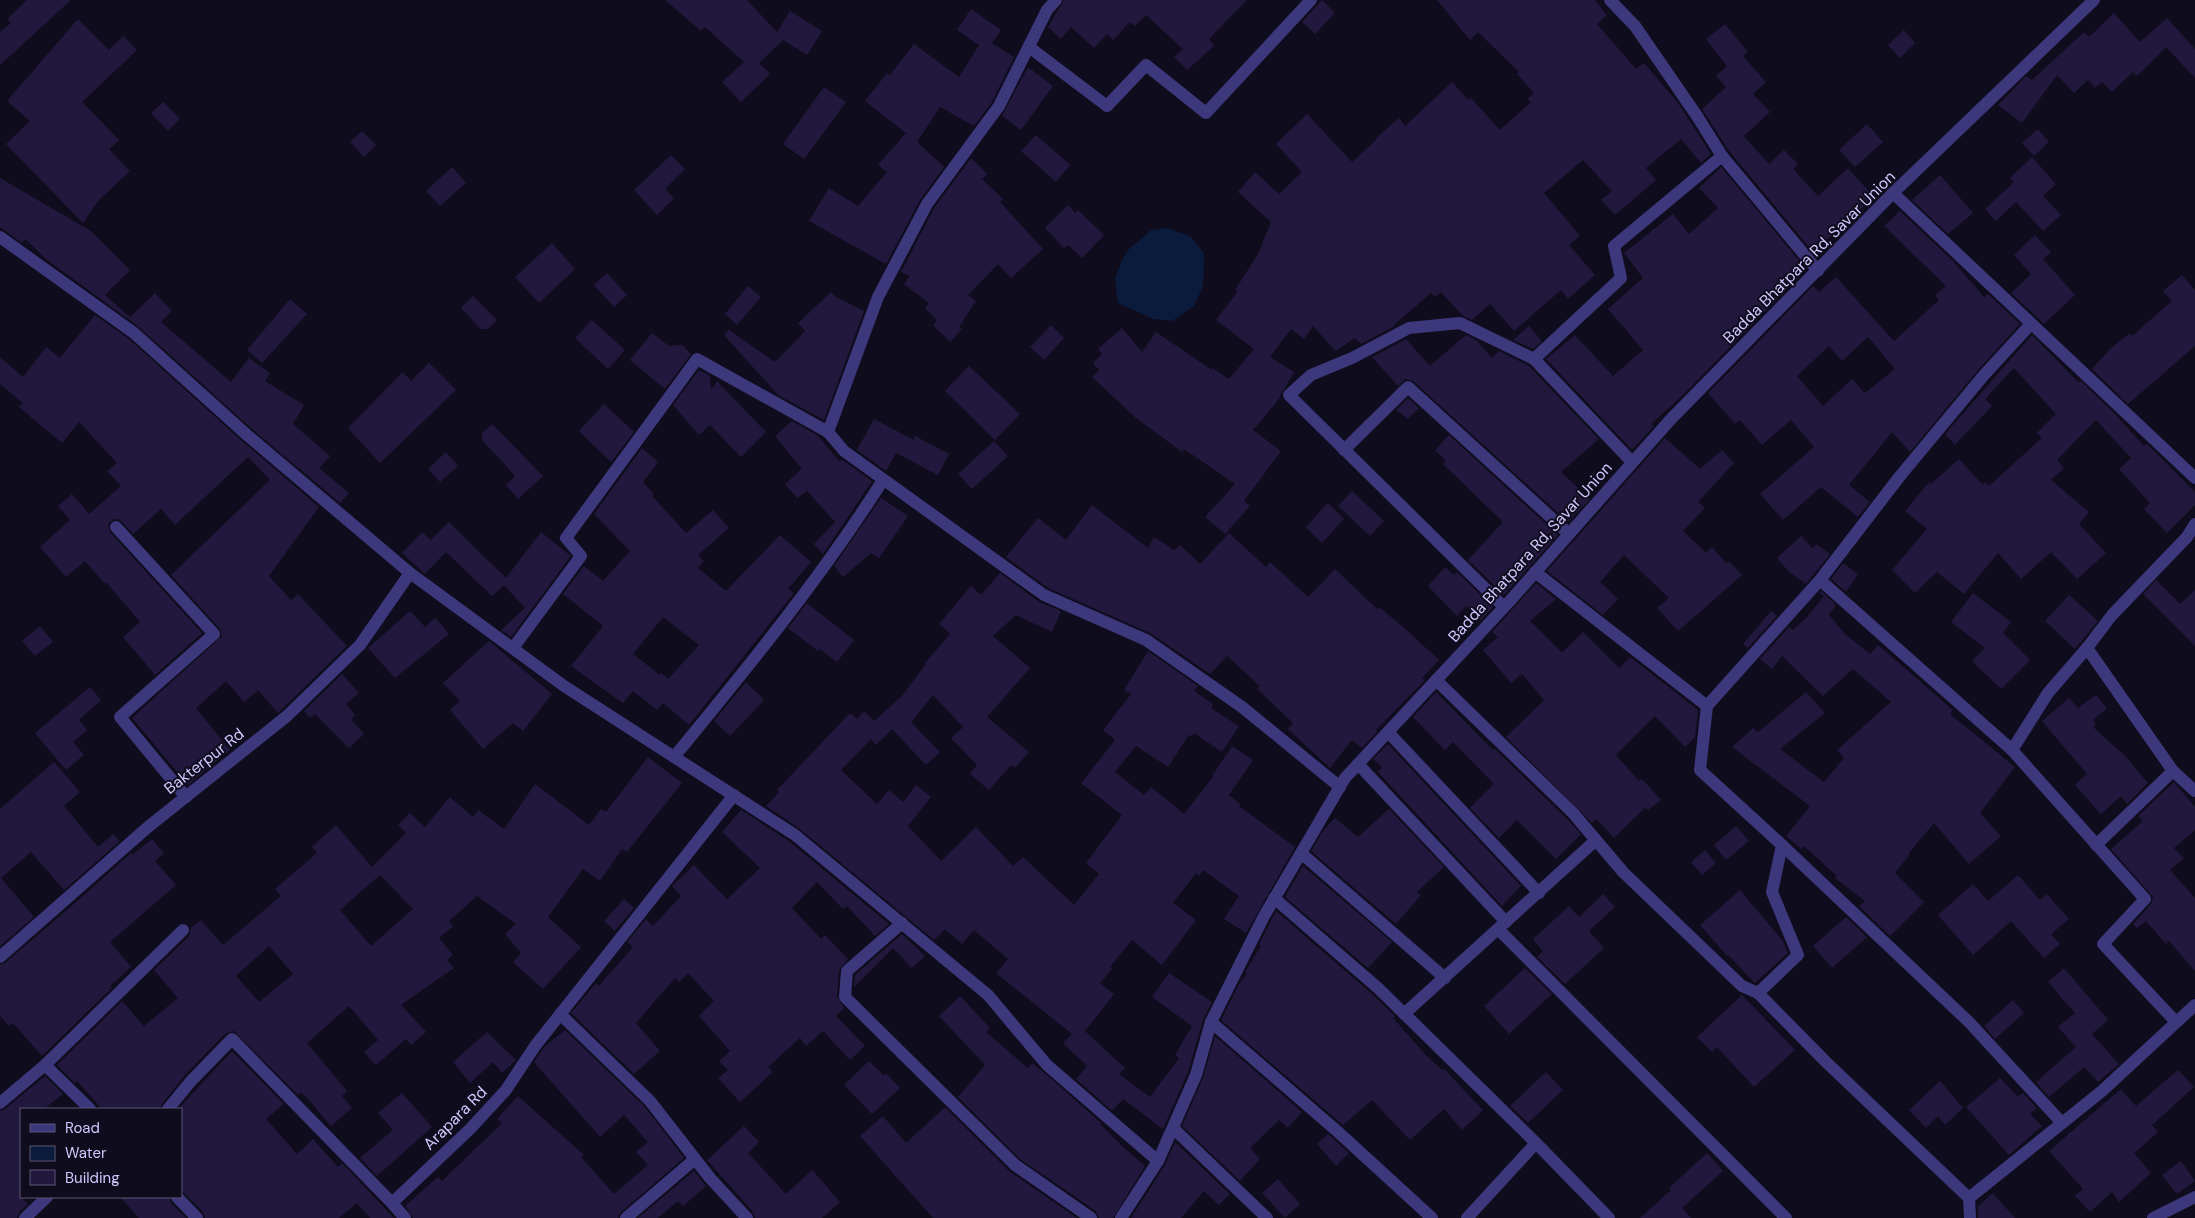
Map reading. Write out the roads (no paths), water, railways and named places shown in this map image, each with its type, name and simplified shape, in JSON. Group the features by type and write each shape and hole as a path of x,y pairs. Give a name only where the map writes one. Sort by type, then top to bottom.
{"street":[{"path":"828,432 878,297 927,204 999,106 1047,10 1056,0"},
{"path":"1029,47 1108,106 1146,65 1206,113 1311,0"},
{"path":"1610,0 1635,26 1722,156 1818,271"},
{"name":"Badda Bhatpara Rd, Savar Union","path":"1120,1218 1158,1160 1196,1075 1211,1022 1274,898 1340,787 1358,764 1504,607 1671,419 1893,193 2094,0"},
{"path":"1534,359 1621,278 1614,246 1722,156"},
{"path":"1893,193 2030,325 2195,478"},
{"path":"0,237 134,333 247,436 410,573 564,686 795,834 988,995 1047,1064 1158,1160"},
{"path":"1504,607 1289,395 1311,375 1352,358 1409,328 1460,323 1534,359 1632,462"},
{"path":"2030,325 1984,375 1900,476 1820,580 1707,706 1700,770 1969,1022 2062,1123"},
{"path":"513,648 581,556 566,538 697,359 828,432 844,451 1044,595 1146,640 1242,707 1340,787"},
{"path":"1344,450 1408,387 1569,534"},
{"path":"674,757 766,646 845,539 883,480"},
{"path":"2012,750 2048,693 2087,648 2112,615 2187,537 2195,524"},
{"path":"116,527 214,634 120,717 186,797"},
{"path":"1535,572 1707,706"},
{"name":"Bakterpur Rd","path":"0,957 148,826 287,716 360,645 410,573"},
{"path":"1820,580 2012,750 2145,899 2103,944 2176,1022"},
{"path":"2087,648 2173,771 2195,792"},
{"path":"1436,680 1573,813 1623,872 1742,986 1758,992 1826,1062 1969,1198 1970,1218"},
{"path":"1388,732 1539,892"},
{"path":"1358,764 1502,926 1786,1218"},
{"path":"2096,846 2173,771"},
{"name":"Arapara Rd","path":"392,1203 470,1129 506,1090 535,1046 734,795"},
{"path":"1404,1014 1596,840"},
{"path":"1758,992 1798,955 1772,892 1782,845"},
{"path":"1301,853 1444,978"},
{"path":"1274,898 1404,1014 1536,1143 1608,1218"},
{"path":"902,923 846,972 845,997 1015,1165 1091,1218"},
{"path":"0,1102 45,1065 183,930"},
{"path":"1969,1198 2102,1091 2195,1005"},
{"path":"560,1014 650,1102 695,1160 747,1218"},
{"path":"1211,1022 1337,1131 1432,1218"},
{"path":"169,1108 191,1081 232,1039 405,1218"},
{"path":"45,1065 89,1108"},
{"path":"1173,1128 1267,1218"},
{"path":"1467,1218 1536,1143"},
{"path":"626,1218 695,1160"},
{"path":"2153,1218 2195,1197"},
{"path":"25,1218 46,1198"},
{"path":"178,1198 197,1218"}],"water":[{"path":"1167,228 1190,236 1204,253 1203,286 1194,306 1172,321 1153,319 1118,303 1115,279 1122,260 1129,249 1151,230"}]}
